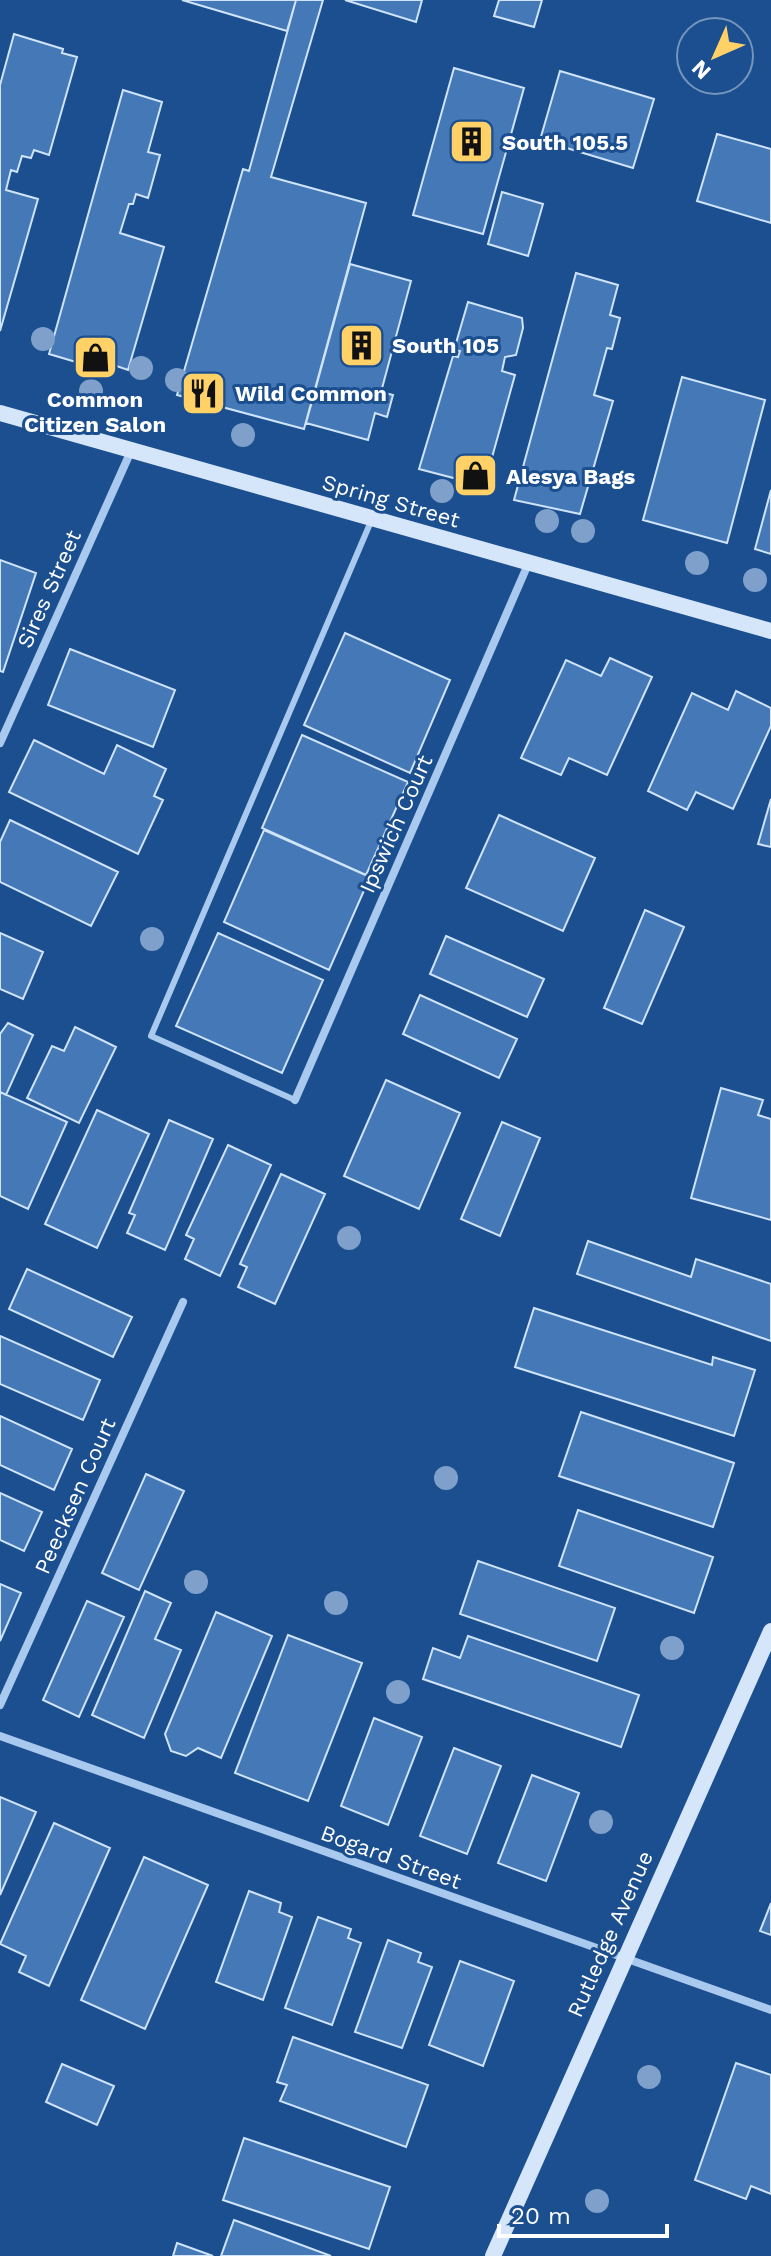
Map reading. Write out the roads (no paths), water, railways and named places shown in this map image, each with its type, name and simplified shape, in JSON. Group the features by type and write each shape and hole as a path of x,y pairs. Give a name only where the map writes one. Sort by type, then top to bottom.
{"main road":[{"name":"Spring Street","path":"0,413 771,631"},
{"name":"Rutledge Avenue","path":"493,2256 622,1958 771,1631"}],"street":[{"name":"Sires Street","path":"0,743 131,450"},
{"name":"Ipswich Court","path":"295,1100 529,562"},
{"name":"Peecksen Court","path":"0,1705 183,1302"},
{"name":"Bogard Street","path":"0,1736 771,2010"}],"lane":[{"path":"295,1100 151,1036 372,518"}],"place":[{"name":"South 105.5","path":"471,142"},
{"name":"South 105","path":"361,345"},
{"name":"Common Citizen Salon","path":"95,358"},
{"name":"Wild Common","path":"204,393"},
{"name":"Alesya Bags","path":"475,476"}]}
